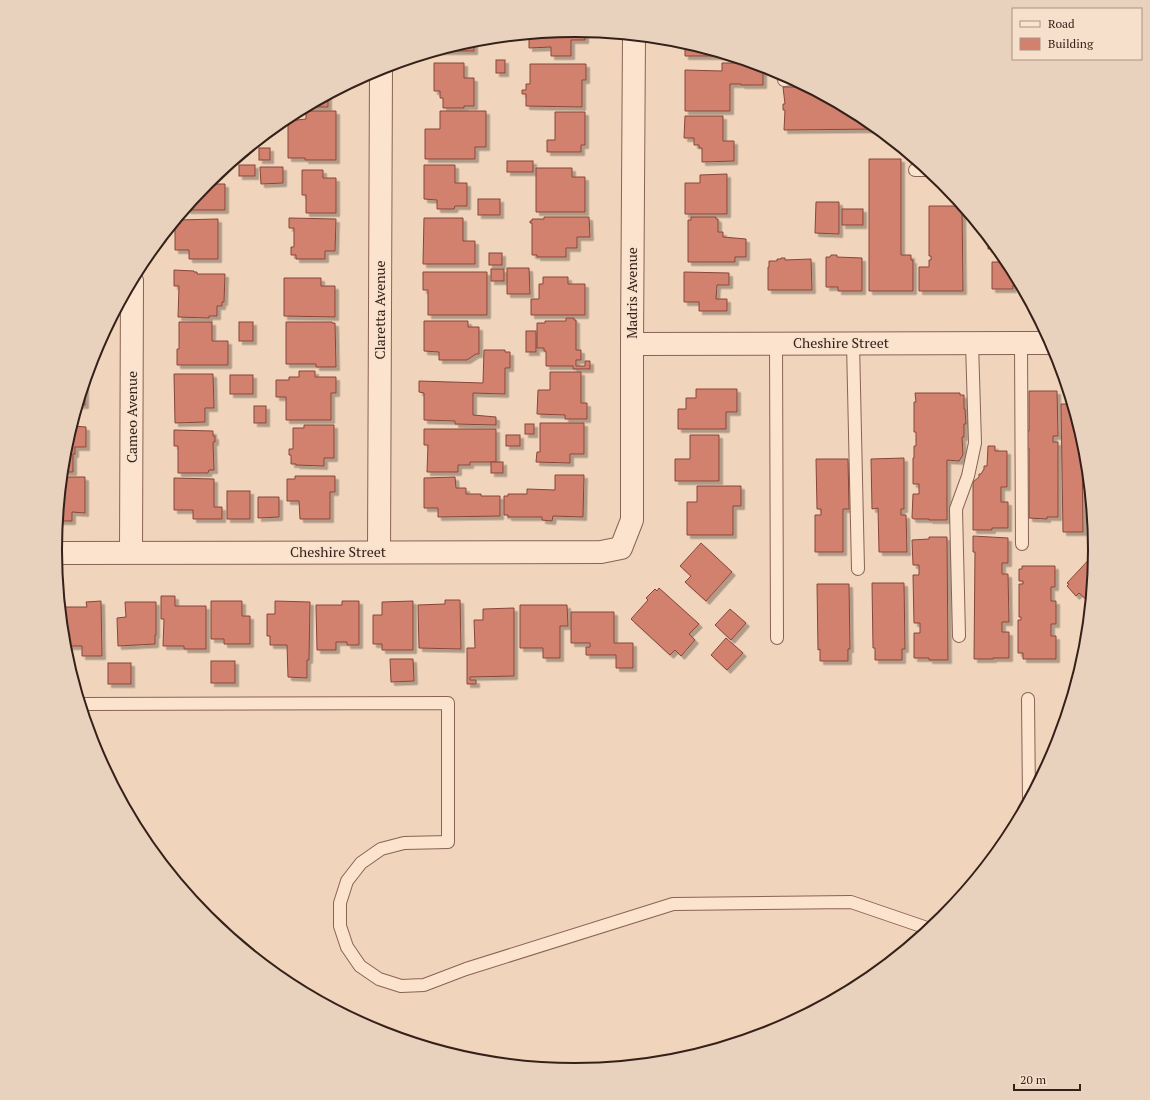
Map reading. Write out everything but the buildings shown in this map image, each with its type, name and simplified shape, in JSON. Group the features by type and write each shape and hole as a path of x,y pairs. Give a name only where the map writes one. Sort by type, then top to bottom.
{"street":[{"name":"Madris Avenue","path":"621,548 632,520 634,40"},
{"name":"Claretta Avenue","path":"379,552 381,75"},
{"name":"Cameo Avenue","path":"131,552 132,291"},
{"name":"Cheshire Street","path":"632,344 1044,343"},
{"name":"Cheshire Street","path":"62,553 600,552 621,548"}],"lane":[{"path":"776,343 777,638"},
{"path":"853,343 858,569"},
{"path":"959,636 956,509 968,476 975,442 972,343"},
{"path":"1021,343 1022,544"},
{"path":"1028,699 1028,790"},
{"path":"86,704 448,703 448,842 404,843 381,849 361,863 347,881 340,903 340,926 351,954 360,966 379,979 402,986 424,985 466,970 673,904 851,902 924,926"}]}
